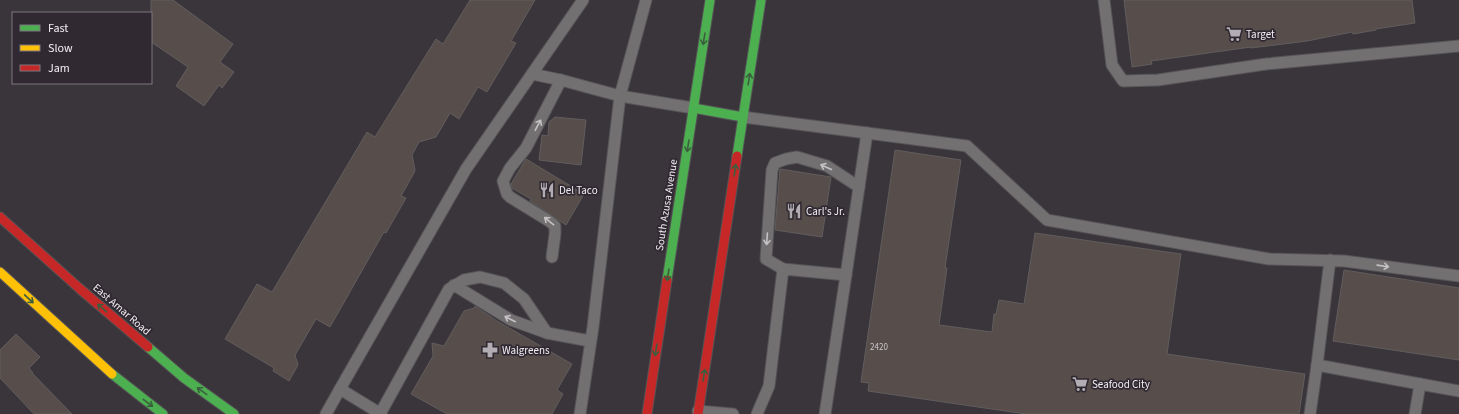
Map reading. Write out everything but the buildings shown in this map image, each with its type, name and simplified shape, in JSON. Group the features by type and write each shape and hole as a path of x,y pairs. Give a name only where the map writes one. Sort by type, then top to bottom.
{"main road":[{"name":"South Azusa Avenue","path":"647,414 710,0"},
{"path":"698,412 761,0"},
{"path":"693,108 743,117"},
{"name":"East Amar Road","path":"0,217 79,288 184,378 234,414"},
{"path":"0,272 116,378 163,414"}],"lane":[{"path":"326,414 466,169 583,0"},
{"path":"580,414 620,96 646,0"},
{"path":"1104,0 1112,65 1123,81 1158,80 1266,64 1459,46"},
{"path":"532,74 561,80 620,96 693,108"},
{"path":"552,257 555,226 550,221 510,197 507,194 503,181 510,168 526,148 561,80"},
{"path":"743,117 967,146 1047,220 1269,259 1344,261 1459,276"},
{"path":"825,414 868,133"},
{"path":"846,275 783,269 766,259 772,170 775,163 797,157 826,166 859,187"},
{"path":"1310,414 1330,260"},
{"path":"757,414 769,386 783,269"},
{"path":"340,390 380,414 449,288 464,280 480,277 504,283 524,299 546,333"},
{"path":"454,285 511,320 546,333 590,341"},
{"path":"1317,365 1459,390"},
{"path":"1415,414 1420,384"},
{"path":"698,412 733,414"}],"traffic: fast":[{"path":"667,280 710,0"},
{"path":"737,156 761,0"},
{"path":"693,108 743,117"},
{"path":"148,347 184,378 234,414"},
{"path":"112,374 163,414"}],"traffic: slow":[{"path":"0,272 112,374"}],"traffic: jam":[{"path":"698,414 737,156"},
{"path":"0,217 79,288 148,347"},
{"path":"647,414 667,280"}],"place":[{"name":"Target","path":"1234,34"},
{"name":"Del Taco","path":"547,190"},
{"name":"Carl's Jr.","path":"794,211"},
{"name":"Walgreens","path":"490,350"},
{"name":"Seafood City","path":"1080,384"}]}
